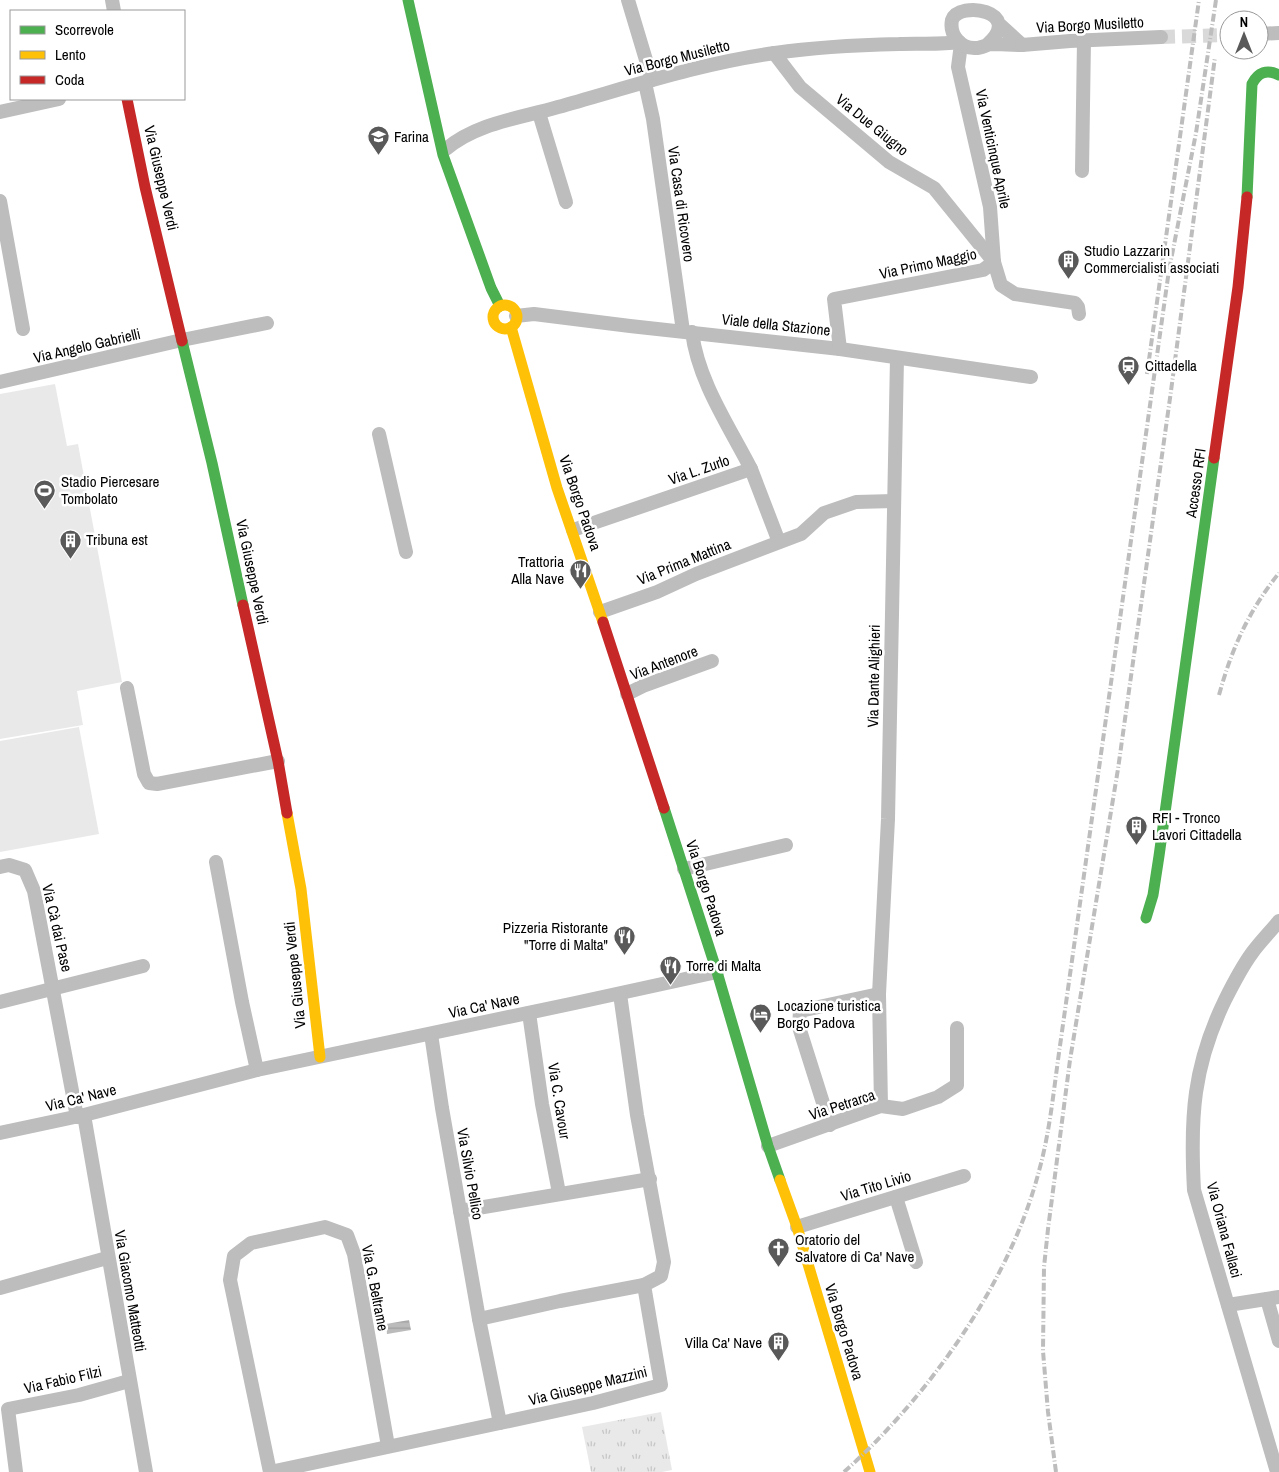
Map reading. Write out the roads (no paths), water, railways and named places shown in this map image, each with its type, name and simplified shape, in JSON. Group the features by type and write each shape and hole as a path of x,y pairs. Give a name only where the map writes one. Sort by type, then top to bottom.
{"street":[{"path":"408,0 443,155 448,164 491,288 500,306"},
{"name":"Via Casa di Ricovero","path":"628,0 648,81 689,336"},
{"path":"926,44 939,36 962,5 976,1 991,3 999,24 994,39 978,48 960,43 954,36 951,22"},
{"name":"Via Borgo Musiletto","path":"999,24 1022,45"},
{"name":"Via Borgo Musiletto","path":"988,44 1022,45 1161,37"},
{"path":"1082,171 1084,40"},
{"name":"Via Borgo Musiletto","path":"446,149 456,141 494,124 692,69 774,53 839,46 940,45 960,43"},
{"name":"Via Venticinque Aprile","path":"960,43 958,67 990,207 994,262"},
{"name":"Via Due Giugno","path":"774,53 800,87 889,162 934,188 994,262"},
{"name":"Accesso RFI","path":"1146,918 1153,895 1159,856 1238,287 1247,203 1252,84 1256,76 1262,72 1279,75"},
{"path":"0,112 54,100"},
{"name":"Via Giuseppe Verdi","path":"127,100 145,187 212,463 278,761 301,889 320,1057"},
{"path":"539,113 566,202"},
{"path":"436,125 446,149 448,164"},
{"path":"0,202 23,328"},
{"name":"Via Primo Maggio","path":"840,349 834,299 983,270 994,262 1001,285 1015,294 1075,302 1079,314"},
{"path":"506,305 512,308 514,321 507,328 499,327 493,320 494,312 500,306 506,305"},
{"name":"Viale della Stazione","path":"514,321 534,314 689,336 840,349 1031,376"},
{"name":"Via Borgo Padova","path":"514,321 557,488 573,530 717,972 768,1146 797,1227 868,1467"},
{"name":"Via Angelo Gabrielli","path":"0,382 182,340 267,323"},
{"name":"Via L. Zurlo","path":"573,530 751,469 710,390 689,336"},
{"name":"Via Dante Alighieri","path":"881,1106 879,994 888,819 897,358"},
{"path":"379,434 406,552"},
{"path":"751,469 779,542"},
{"name":"Via Prima Mattina","path":"600,612 657,592 696,574 802,534 824,513 856,502 869,500 894,501"},
{"name":"Via Antenore","path":"626,694 712,661"},
{"path":"127,688 144,774 149,783 157,784 278,761"},
{"path":"684,869 786,845"},
{"path":"216,862 242,1002 257,1070"},
{"name":"Via Cà dai Pase","path":"0,867 9,865 25,870 34,891 80,1116"},
{"name":"Via Oriana Fallaci","path":"1277,1472 1194,1190 1191,1144 1196,1084 1203,1055 1216,1020 1235,980 1252,954 1279,921"},
{"name":"Via Cà dai Pase","path":"0,1002 143,966"},
{"name":"Via Ca' Nave","path":"0,1133 80,1116 257,1070 717,972"},
{"path":"478,1318 644,1286 662,1276 664,1262 637,1115 620,994"},
{"path":"830,1126 799,1027 800,1011 879,994"},
{"name":"Via C. Cavour","path":"529,1013 542,1104 559,1193"},
{"name":"Via Petrarca","path":"768,1146 830,1126 881,1106 903,1109 938,1097 957,1085 957,1028"},
{"name":"Via Silvio Pellico","path":"431,1034 478,1318 500,1423"},
{"name":"Via Giacomo Matteotti","path":"80,1116 108,1258 146,1472"},
{"name":"Via Tito Livio","path":"797,1227 964,1176"},
{"path":"460,1212 559,1193 650,1179"},
{"path":"896,1198 916,1262"},
{"name":"Via G. Beltrame","path":"270,1472 230,1280 234,1256 251,1243 325,1227 347,1235 354,1254 388,1446"},
{"path":"0,1288 108,1258"},
{"name":"Via Giuseppe Mazzini","path":"270,1472 586,1404 662,1385 644,1286"},
{"path":"1228,1305 1273,1298 1279,1341"},
{"name":"Via Fabio Filzi","path":"16,1472 8,1410 79,1395 129,1381"}],"tunnel":[{"path":"1161,37 1219,35"}],"railway":[{"path":"1147,374 1199,0"},
{"path":"844,1472 876,1442 906,1409 962,1335 987,1295 1008,1254 1026,1213 1039,1171 1048,1130 1169,270 1196,133 1216,0"},
{"path":"1056,1472 1048,1412 1043,1351 1044,1267 1048,1229 1070,1060 1118,769 1215,57"},
{"path":"1219,695 1242,631 1258,602 1279,573"}],"place":[{"name":"Farina","path":"378,156"},
{"name":"Studio Lazzarin Commercialisti associati","path":"1068,279"},
{"name":"Cittadella","path":"1129,385"},
{"name":"Stadio Piercesare Tombolato","path":"45,510"},
{"name":"Tribuna est","path":"70,559"},
{"name":"Trattoria Alla Nave","path":"580,590"},
{"name":"RFI - Tronco Lavori Cittadella","path":"1136,846"},
{"name":"Pizzeria Ristorante \"Torre di Malta\"","path":"624,956"},
{"name":"Torre di Malta","path":"670,985"},
{"name":"Locazione turistica Borgo Padova","path":"761,1034"},
{"name":"Oratorio del Salvatore di Ca' Nave","path":"779,1268"},
{"name":"Villa Ca' Nave","path":"778,1362"}]}
